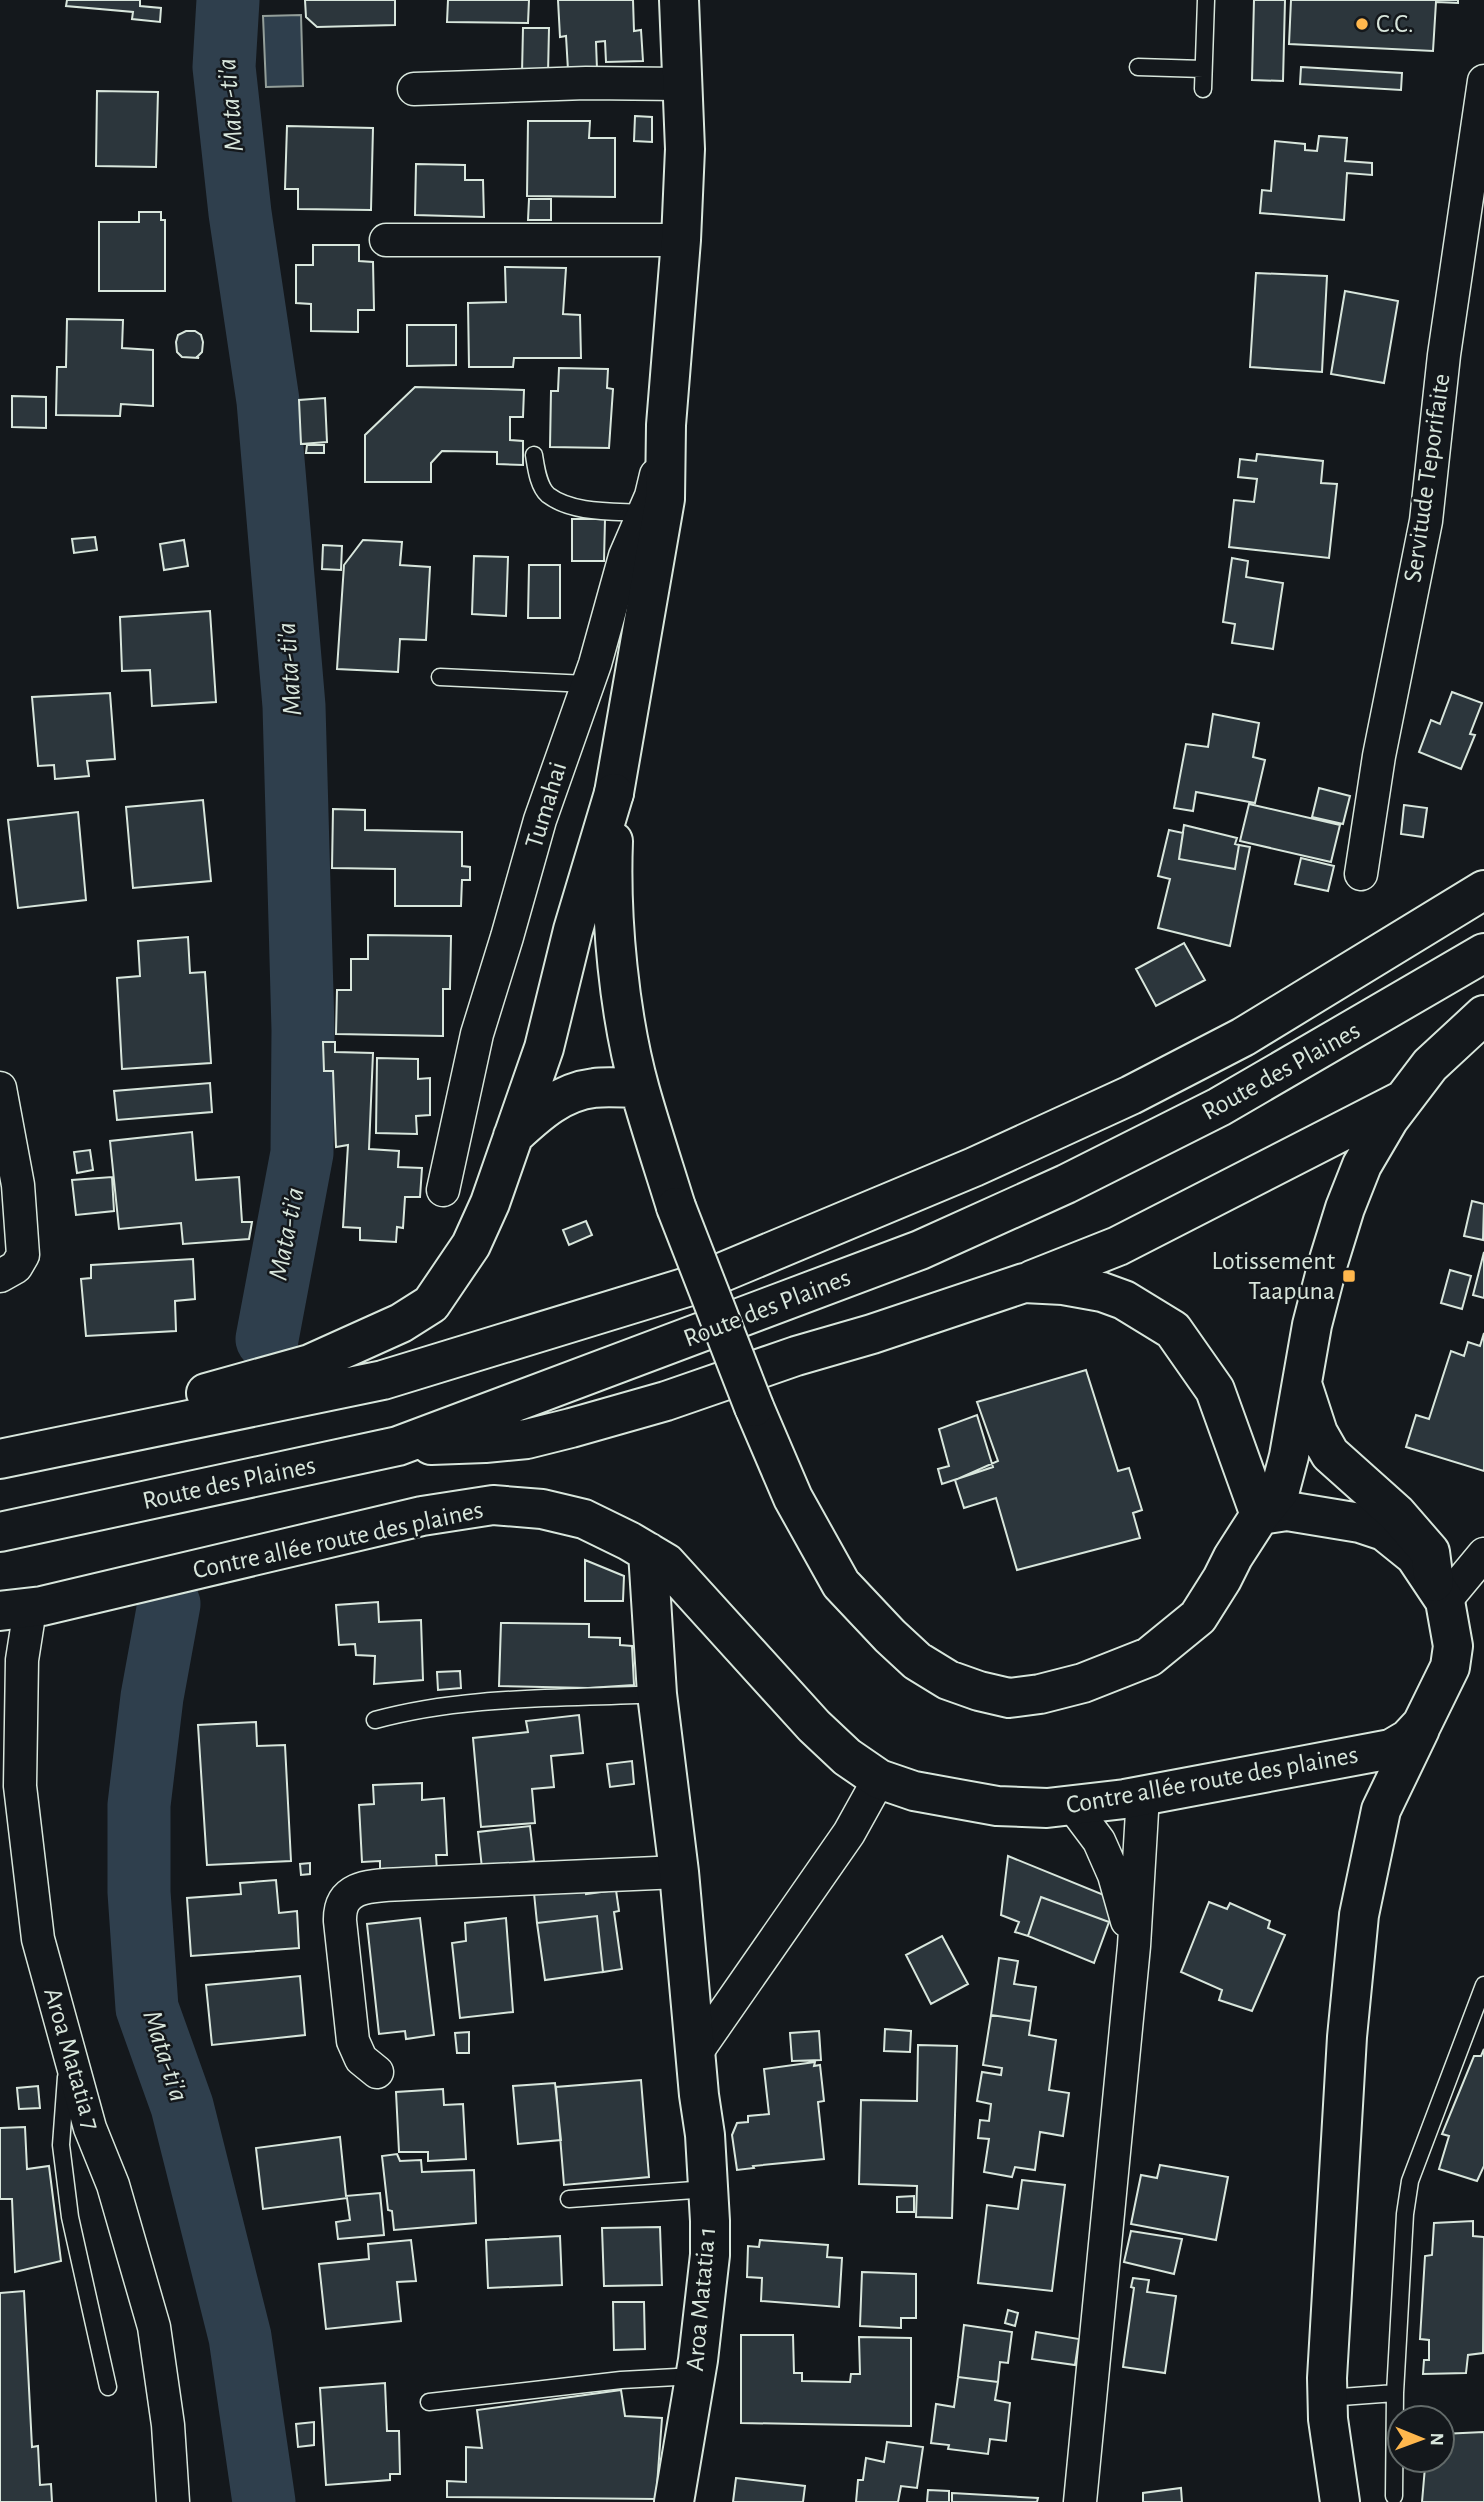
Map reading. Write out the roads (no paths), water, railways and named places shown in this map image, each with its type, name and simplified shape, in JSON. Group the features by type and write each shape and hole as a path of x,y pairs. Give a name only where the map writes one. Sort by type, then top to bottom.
{"main road":[{"path":"0,1460 84,1443 154,1418 308,1380 430,1304 471,1245 490,1203 544,1048 573,930 614,793 665,499 666,425 681,240 685,149 680,8"},
{"path":"614,793 611,890 625,1022 639,1088 676,1207 754,1407 793,1497 841,1584 890,1636 917,1661 948,1680 1009,1698 1040,1694 1083,1683 1149,1657 1198,1617 1260,1514 1280,1490 1312,1325 1345,1208 1362,1165 1389,1119 1430,1065 1484,1015"},
{"name":"Route des Plaines","path":"308,1380 383,1380 687,1287 974,1167 1131,1095 1243,1037 1484,890"},
{"name":"Route des Plaines","path":"0,1532 397,1446 920,1250 1066,1184 1219,1107 1484,953"},
{"path":"513,1137 541,1111 563,1096 593,1088 639,1088"},
{"path":"397,1446 485,1444 527,1439 610,1418 1024,1283 1118,1246 1403,1100"},
{"path":"1024,1283 1102,1292 1124,1300 1173,1330 1215,1390 1260,1514"},
{"path":"1302,1384 1318,1433 1330,1454 1397,1514 1430,1552 1439,1591"},
{"name":"Contre allée route des plaines","path":"15,1610 249,1559 422,1517 493,1505 542,1509 584,1519 666,1563 814,1726 854,1763 879,1779 914,1791 997,1806 1047,1808 1143,1795 1391,1749 1408,1739 1422,1724 1450,1667 1452,1646 1439,1591 1410,1551 1384,1531 1360,1523 1287,1511 1260,1514"},
{"name":"Aroa Matatia 1","path":"648,1552 657,1694 679,1871 708,2189 710,2255 695,2376 674,2502"},
{"path":"1340,2502 1330,2431 1328,2341 1347,2037 1359,1915 1381,1810 1422,1724"}],"street":[{"name":"Servitude Teporifaite","path":"1360,874 1379,756 1426,520 1444,355 1484,81"},
{"path":"414,89 586,83 681,84"},
{"path":"386,240 681,240"},
{"name":"Tumahai","path":"443,1190 477,1034 540,820 587,684 625,556 651,496 666,425"},
{"path":"0,1088 18,1185 23,1255 16,1267 0,1276"},
{"path":"1439,1591 1484,1554"},
{"name":"Aroa Matatia 7","path":"15,1610 23,1660 20,1786 38,1939 90,2128 113,2185 154,2327 167,2413 173,2502"},
{"path":"696,2053 849,1833 879,1779"},
{"path":"1080,2502 1134,1946 1143,1795"},
{"path":"1072,1805 1104,1852 1114,1875 1134,1946"},
{"path":"377,2072 361,2059 353,2040 340,1922 340,1907 347,1896 365,1887 404,1884 679,1871"}],"lane":[{"path":"1203,89 1206,0"},
{"path":"1138,66 1203,69"},
{"path":"534,455 539,480 547,494 568,505 644,513"},
{"path":"440,677 587,684"},
{"path":"375,1720 435,1706 498,1700 657,1694"},
{"path":"1394,2496 1395,2393 1405,2214 1410,2181 1484,1984"},
{"path":"73,2061 67,2063 61,2146 70,2217 108,2387"},
{"path":"569,2199 708,2189"},
{"path":"429,2402 621,2380 695,2376"},
{"path":"1328,2398 1395,2393"}],"water":[{"path":"301,15 303,86 266,87 263,16"}],"waterway":[{"name":"Mata-ti'a","path":"228,0 224,67 240,213 268,401 294,706 303,1030 302,1153 267,1339"},
{"name":"Mata-ti'a","path":"169,1604 152,1697 139,1805 139,1892 147,2008 182,2106 240,2337 264,2502"}],"place":[{"name":"C.C.","path":"1362,24"},
{"name":"Lotissement Taapuna","path":"1349,1276"}]}
